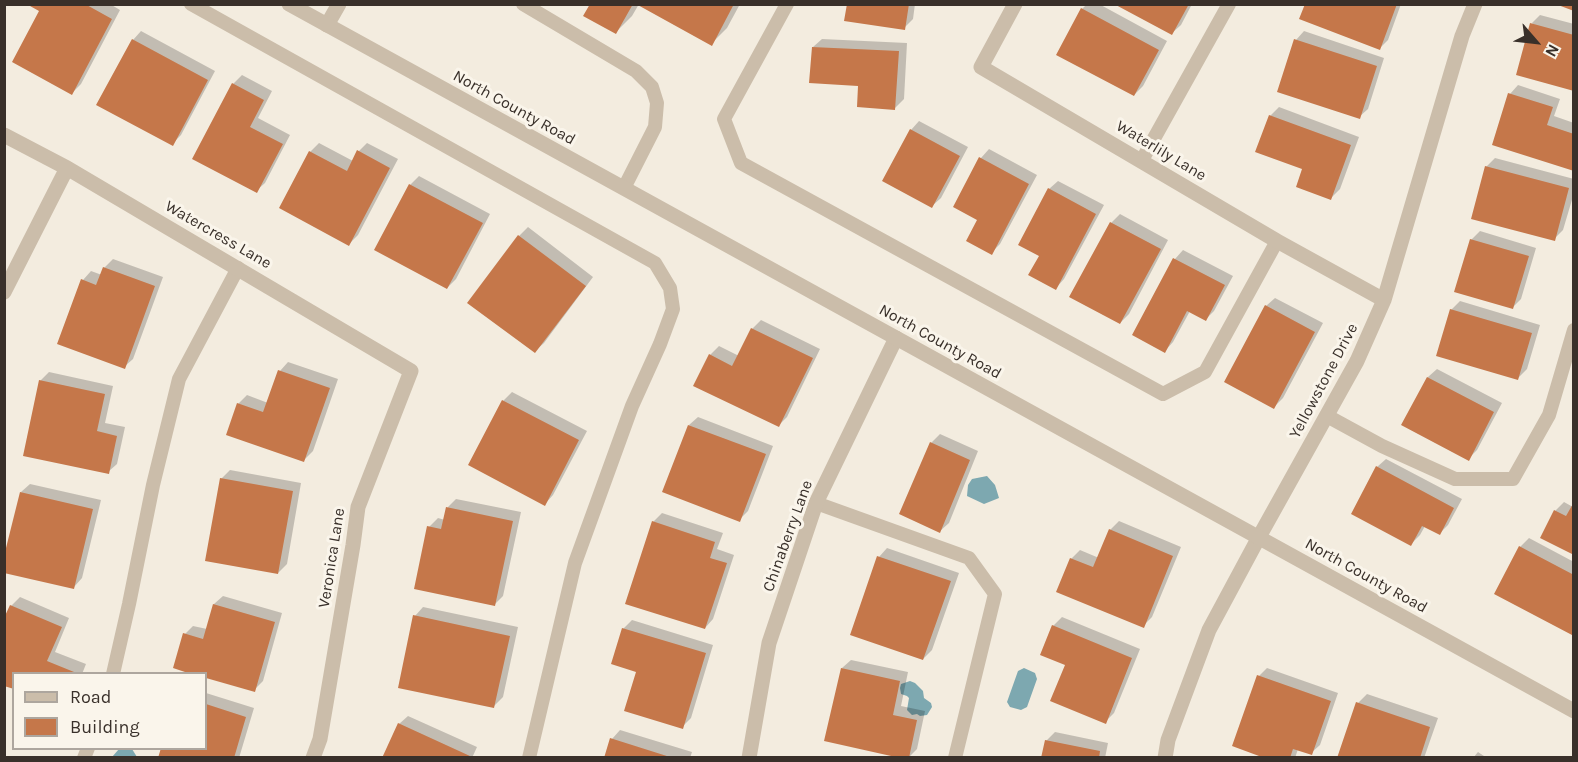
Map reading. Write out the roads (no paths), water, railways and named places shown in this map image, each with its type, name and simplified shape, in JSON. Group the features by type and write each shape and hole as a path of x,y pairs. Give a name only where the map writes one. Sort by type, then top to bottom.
{"street":[{"name":"North County Road","path":"289,4 1574,711"},
{"path":"327,25 339,4"},
{"name":"Waterlily Lane","path":"1015,4 981,67 1384,300"},
{"name":"Yellowstone Drive","path":"1165,758 1168,740 1209,630 1358,361 1384,300 1462,36 1475,4"},
{"name":"Watercress Lane","path":"4,135 67,168 411,371"},
{"path":"4,291 67,168"},
{"name":"Chinaberry Lane","path":"749,758 769,643 816,503 896,338"},
{"name":"Veronica Lane","path":"313,758 320,739 358,507 411,371"}],"lane":[{"path":"191,4 655,263 670,288 673,309 632,406 575,563 529,758"},
{"path":"523,4 636,71 652,87 657,103 655,127 624,188"},
{"path":"787,4 724,118 741,163 1163,394 1205,372 1277,240"},
{"path":"1142,160 1229,4"},
{"path":"113,672 153,485 179,379 238,268"},
{"path":"1326,416 1382,446 1455,480 1513,478 1549,415 1574,330"},
{"path":"816,503 969,558 995,594 955,758"}],"water":[{"path":"987,476 995,485 999,498 984,504 967,496 968,485 972,479"},
{"path":"1024,668 1035,673 1037,679 1027,707 1021,710 1010,707 1007,702 1018,671"},
{"path":"910,681 923,691 924,698 931,703 932,707 927,715 912,715 907,710 909,698 901,694 900,688 901,684"},
{"path":"118,750 133,750 137,757 112,757"}]}
